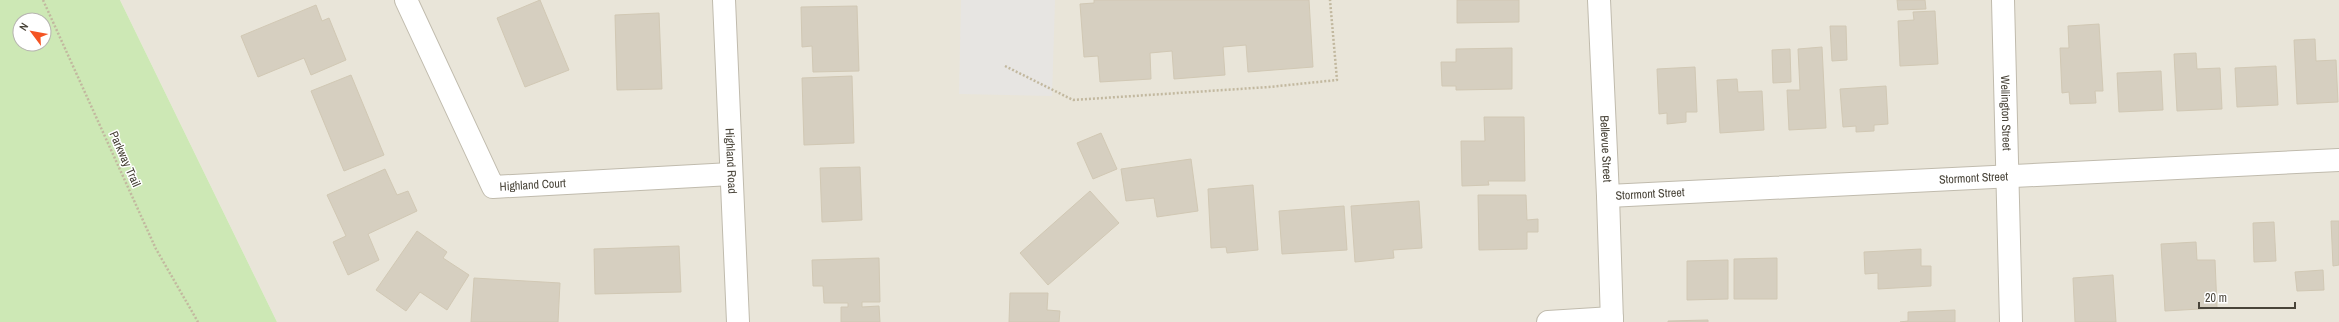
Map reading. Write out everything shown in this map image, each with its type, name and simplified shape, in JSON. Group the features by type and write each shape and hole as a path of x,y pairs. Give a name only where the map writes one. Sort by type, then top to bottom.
{"street":[{"name":"Highland Court","path":"406,0 493,187 732,174"},
{"name":"Highland Road","path":"724,0 738,322"},
{"name":"Bellevue Street","path":"1599,0 1612,320"},
{"name":"Wellington Street","path":"2003,0 2011,322"},
{"name":"Stormont Street","path":"1608,196 2339,160"},
{"path":"1548,322 1612,320"}],"path":[{"name":"Parkway Trail","path":"43,0 156,248 198,322"},
{"path":"1005,66 1073,100 1262,88 1337,80 1330,0"}],"shaded area":[{"path":"120,0 2339,0 2339,322 277,322"},
{"path":"961,0 1055,0 1052,96 959,94"}],"green space":[{"path":"0,0 120,0 277,322 0,322"}],"building":[{"path":"540,0 569,70 525,87 497,18"},
{"path":"1094,0 1309,0 1313,67 1248,72 1246,45 1223,47 1225,75 1174,79 1172,51 1150,53 1151,79 1100,82 1098,56 1084,57 1080,4 1094,3"},
{"path":"1457,0 1519,0 1519,22 1457,23"},
{"path":"1897,0 1925,0 1926,9 1898,10"},
{"path":"316,5 322,21 329,18 346,60 311,75 304,58 258,77 241,36"},
{"path":"857,6 859,71 813,72 812,46 802,47 801,7"},
{"path":"1935,11 1938,64 1900,66 1898,21 1914,20 1913,12"},
{"path":"659,13 662,89 617,90 615,15"},
{"path":"2099,24 2103,91 2095,91 2096,103 2070,104 2069,92 2062,93 2060,48 2069,48 2068,26"},
{"path":"1830,26 1846,26 1847,60 1832,61"},
{"path":"2315,39 2316,61 2336,60 2338,102 2297,104 2294,40"},
{"path":"1822,47 1826,128 1789,130 1787,90 1800,90 1798,49"},
{"path":"1512,48 1512,89 1456,90 1456,86 1442,86 1441,62 1456,62 1456,49"},
{"path":"1790,49 1791,82 1773,83 1772,50"},
{"path":"2196,53 2197,69 2220,68 2222,109 2177,111 2174,54"},
{"path":"2276,66 2278,105 2237,107 2235,68"},
{"path":"1695,67 1697,112 1686,112 1686,122 1667,124 1667,113 1659,114 1657,69"},
{"path":"2161,71 2163,110 2119,112 2117,73"},
{"path":"351,75 384,155 344,171 311,91"},
{"path":"852,76 854,143 804,145 802,78"},
{"path":"1737,79 1738,92 1762,91 1764,130 1720,133 1717,80"},
{"path":"1886,86 1888,124 1874,125 1874,131 1856,132 1856,126 1843,127 1840,89"},
{"path":"1484,117 1524,117 1525,181 1488,181 1489,185 1462,186 1461,141 1485,141"},
{"path":"1101,133 1117,169 1093,179 1077,143"},
{"path":"1191,159 1198,211 1157,217 1154,198 1126,201 1121,169"},
{"path":"860,167 862,220 822,222 820,168"},
{"path":"385,169 397,195 408,191 417,211 368,234 379,260 348,275 333,242 346,236 327,195"},
{"path":"1253,185 1258,250 1227,253 1226,247 1211,248 1208,189"},
{"path":"1090,191 1119,223 1048,285 1020,253"},
{"path":"1478,195 1526,195 1527,220 1538,219 1538,232 1527,232 1527,249 1479,250"},
{"path":"1419,201 1422,248 1393,250 1394,258 1355,262 1351,206"},
{"path":"1344,206 1347,250 1282,254 1279,211"},
{"path":"2331,221 2339,221 2339,265 2333,266"},
{"path":"2274,222 2276,261 2254,262 2253,223"},
{"path":"417,231 447,252 443,258 469,275 447,310 420,292 406,311 376,290"},
{"path":"2196,242 2197,260 2215,260 2217,308 2165,311 2161,244"},
{"path":"679,246 681,292 595,294 594,249"},
{"path":"1921,249 1921,266 1931,266 1931,286 1878,289 1878,273 1865,274 1864,252"},
{"path":"879,258 880,302 862,302 862,307 879,306 880,322 841,322 841,307 848,307 848,303 824,303 823,286 813,286 812,260"},
{"path":"1777,258 1777,299 1734,299 1734,259"},
{"path":"1728,260 1728,299 1687,300 1687,261"},
{"path":"2323,270 2324,290 2297,291 2295,272"},
{"path":"2113,275 2116,322 2075,322 2073,278"},
{"path":"474,278 560,283 558,322 471,322"},
{"path":"1010,293 1048,293 1047,310 1060,311 1059,322 1009,322"},
{"path":"1955,310 1955,322 1900,322 1908,321 1908,312"},
{"path":"1708,320 1708,322 1668,322 1668,321"}]}
